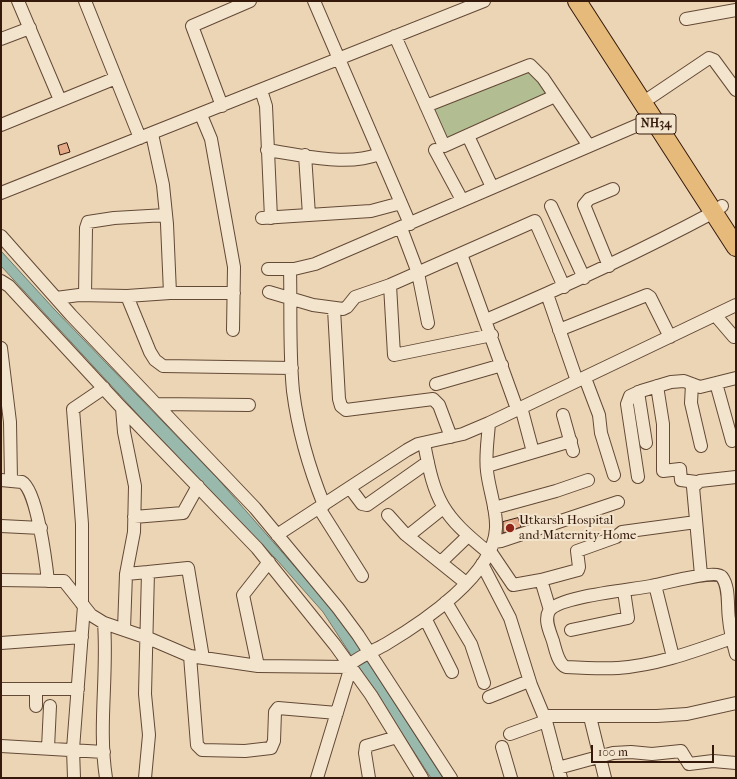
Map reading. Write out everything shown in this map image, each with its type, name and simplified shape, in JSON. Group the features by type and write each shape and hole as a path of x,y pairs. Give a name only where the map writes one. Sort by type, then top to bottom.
{"highway":[{"name":"NH34","path":"577,1 652,119 718,209 736,227"},
{"name":"NH34","path":"590,1 651,97 718,209 736,247"}],"street":[{"path":"18,1 60,100"},
{"path":"85,1 116,78 146,136 163,185 170,293"},
{"path":"222,106 192,26 250,1"},
{"path":"314,1 401,203 405,226 418,273 428,323"},
{"path":"1,193 483,1"},
{"path":"686,19 736,10"},
{"path":"1,39 30,28"},
{"path":"395,36 444,146 555,96"},
{"path":"651,97 709,58 714,60 736,90"},
{"path":"426,106 530,65 543,78 589,146"},
{"path":"1,124 116,78"},
{"path":"261,90 266,106 266,218 371,211 401,203"},
{"path":"201,114 211,139 219,176 234,267 233,330"},
{"path":"268,269 290,269 315,264 652,119"},
{"path":"468,136 492,188"},
{"path":"267,150 342,159 362,159 379,154"},
{"path":"435,150 462,200"},
{"path":"305,155 309,215"},
{"path":"609,266 584,205 586,201 591,198 613,189"},
{"path":"551,206 584,278"},
{"path":"486,320 564,287 646,249 718,209"},
{"path":"85,295 86,228 88,222 114,218 166,215"},
{"path":"269,292 290,299 334,309 347,307 355,297 390,285 535,221 564,287"},
{"path":"1,236 56,298 250,503 338,608 451,778"},
{"path":"461,254 519,408 533,452"},
{"path":"290,269 293,390 301,435 307,460 322,506 362,576"},
{"path":"1,281 9,286 268,562 351,665 422,778"},
{"path":"390,285 394,355 492,335"},
{"path":"56,298 85,295 127,296 170,293 234,294"},
{"path":"547,294 559,330 581,380 600,415 601,433 614,475"},
{"path":"559,330 648,295 670,338"},
{"path":"127,296 150,352 163,366 292,368"},
{"path":"277,535 407,450 424,443 451,437 489,423 670,338 736,305"},
{"path":"334,309 339,399 342,408 346,410 433,399 439,405 451,437"},
{"path":"716,316 734,337"},
{"path":"1,348 10,422 6,480 22,482 27,486 40,528 48,581"},
{"path":"436,384 502,365"},
{"path":"638,477 627,402 630,396 657,386 680,381 700,387 736,378"},
{"path":"716,383 732,441"},
{"path":"692,384 691,403 701,446"},
{"path":"657,386 663,424 663,471 680,469 681,480 696,482 736,477"},
{"path":"74,778 73,749 82,637 83,605 82,524 73,409 104,388"},
{"path":"638,392 646,443"},
{"path":"157,404 249,405"},
{"path":"122,408 124,432 135,486 134,532 126,574 124,630"},
{"path":"487,466 533,452 572,446 563,415"},
{"path":"317,778 351,665 366,652 384,645 426,620 466,583 482,564 491,549 496,528 487,466 489,423"},
{"path":"424,443 431,480 443,508 458,527 468,536 491,549 513,585 541,580 578,570 577,551 616,537 622,532 696,522"},
{"path":"350,488 362,504 367,505 428,462"},
{"path":"494,508 556,491 588,480"},
{"path":"696,482 693,490 701,575"},
{"path":"134,517 183,513 198,486"},
{"path":"491,549 501,541 618,502"},
{"path":"408,536 443,508"},
{"path":"388,515 408,536 466,583"},
{"path":"1,526 40,528"},
{"path":"441,562 468,536"},
{"path":"258,666 243,595 268,562"},
{"path":"482,564 510,618 530,681 545,718 559,773 599,756 622,752 652,754 680,751 689,764 713,761 736,763"},
{"path":"126,574 188,568 203,658"},
{"path":"145,778 149,735 145,694 148,638 148,572"},
{"path":"550,610 563,602 577,598 624,591 701,575 718,574 722,576 725,584 736,654"},
{"path":"1,580 67,582 91,615 104,623 148,638 190,656 258,666 351,665"},
{"path":"541,580 550,610 548,623 555,649 560,662 566,667 619,668 673,658 733,634"},
{"path":"655,585 673,658"},
{"path":"571,630 628,618 624,591"},
{"path":"446,602 471,644 484,683"},
{"path":"426,620 452,672"},
{"path":"104,623 106,649 104,752 106,778"},
{"path":"1,643 82,637"},
{"path":"190,656 197,745 202,750 245,751 271,748 274,741 275,712 278,708 337,713"},
{"path":"489,697 530,681"},
{"path":"36,689 36,706"},
{"path":"1,690 78,689"},
{"path":"510,734 545,718 687,714 736,704"},
{"path":"48,748 50,706"},
{"path":"590,717 605,778"},
{"path":"369,778 365,753 366,746 397,737"},
{"path":"1,746 104,752"},
{"path":"502,747 511,778"}],"green space":[{"path":"526,70 533,72 546,93 447,138 445,137 432,109"}],"shaded area":[{"path":"1,251 55,310 218,479 338,616 443,778 431,778 323,612 277,560 154,432 1,266"}],"building":[{"path":"67,143 70,152 60,155 58,146"},
{"path":"518,518 521,527 503,533 503,522"}],"place":[{"name":"Utkarsh Hospital and Maternity Home","path":"510,528"}]}
